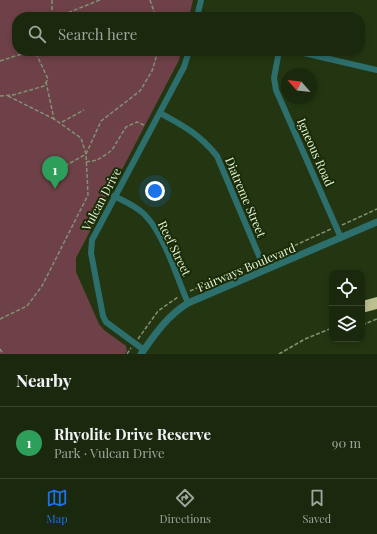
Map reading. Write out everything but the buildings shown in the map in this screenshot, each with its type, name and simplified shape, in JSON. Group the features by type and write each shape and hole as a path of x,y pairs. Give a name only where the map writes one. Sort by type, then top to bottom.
{"street":[{"path":"198,12 200,0"},
{"name":"Vulcan Drive","path":"142,352 106,322 91,253 92,240 114,196 184,67 187,56"},
{"name":"Igneous Road","path":"278,56 274,78 276,90 341,238"},
{"path":"317,56 377,70"},
{"name":"Diatreme Street","path":"160,113 192,131 205,141 217,156 264,270"},
{"name":"Reef Street","path":"114,196 135,207 144,214 154,227 188,303"},
{"name":"Fairways Boulevard","path":"142,352 167,319 188,303 377,222"}],"path":[{"path":"52,0 52,12"},
{"path":"70,12 100,0"},
{"path":"150,0 154,12"},
{"path":"0,60 14,56"},
{"path":"37,56 48,79 46,82 54,119"},
{"path":"65,166 86,154 101,121 140,91 152,71 156,56"},
{"path":"0,96 44,86 46,82"},
{"path":"0,319 27,306 45,280 88,194 86,154 81,138 62,122 6,95"},
{"path":"62,122 84,110"},
{"path":"86,162 97,160 112,150 126,127 137,122 151,128"},
{"path":"365,324 377,318"},
{"path":"279,354 305,339 329,329"},
{"path":"0,349 3,354"}],"shaded area":[{"path":"0,0 193,0 190,12 12,12 12,56 180,56 76,258 76,272 99,324 104,330 126,346 127,351 125,354 0,354"}],"place":[{"name":"Rhyolite Drive Reserve","path":"55,189"}]}
